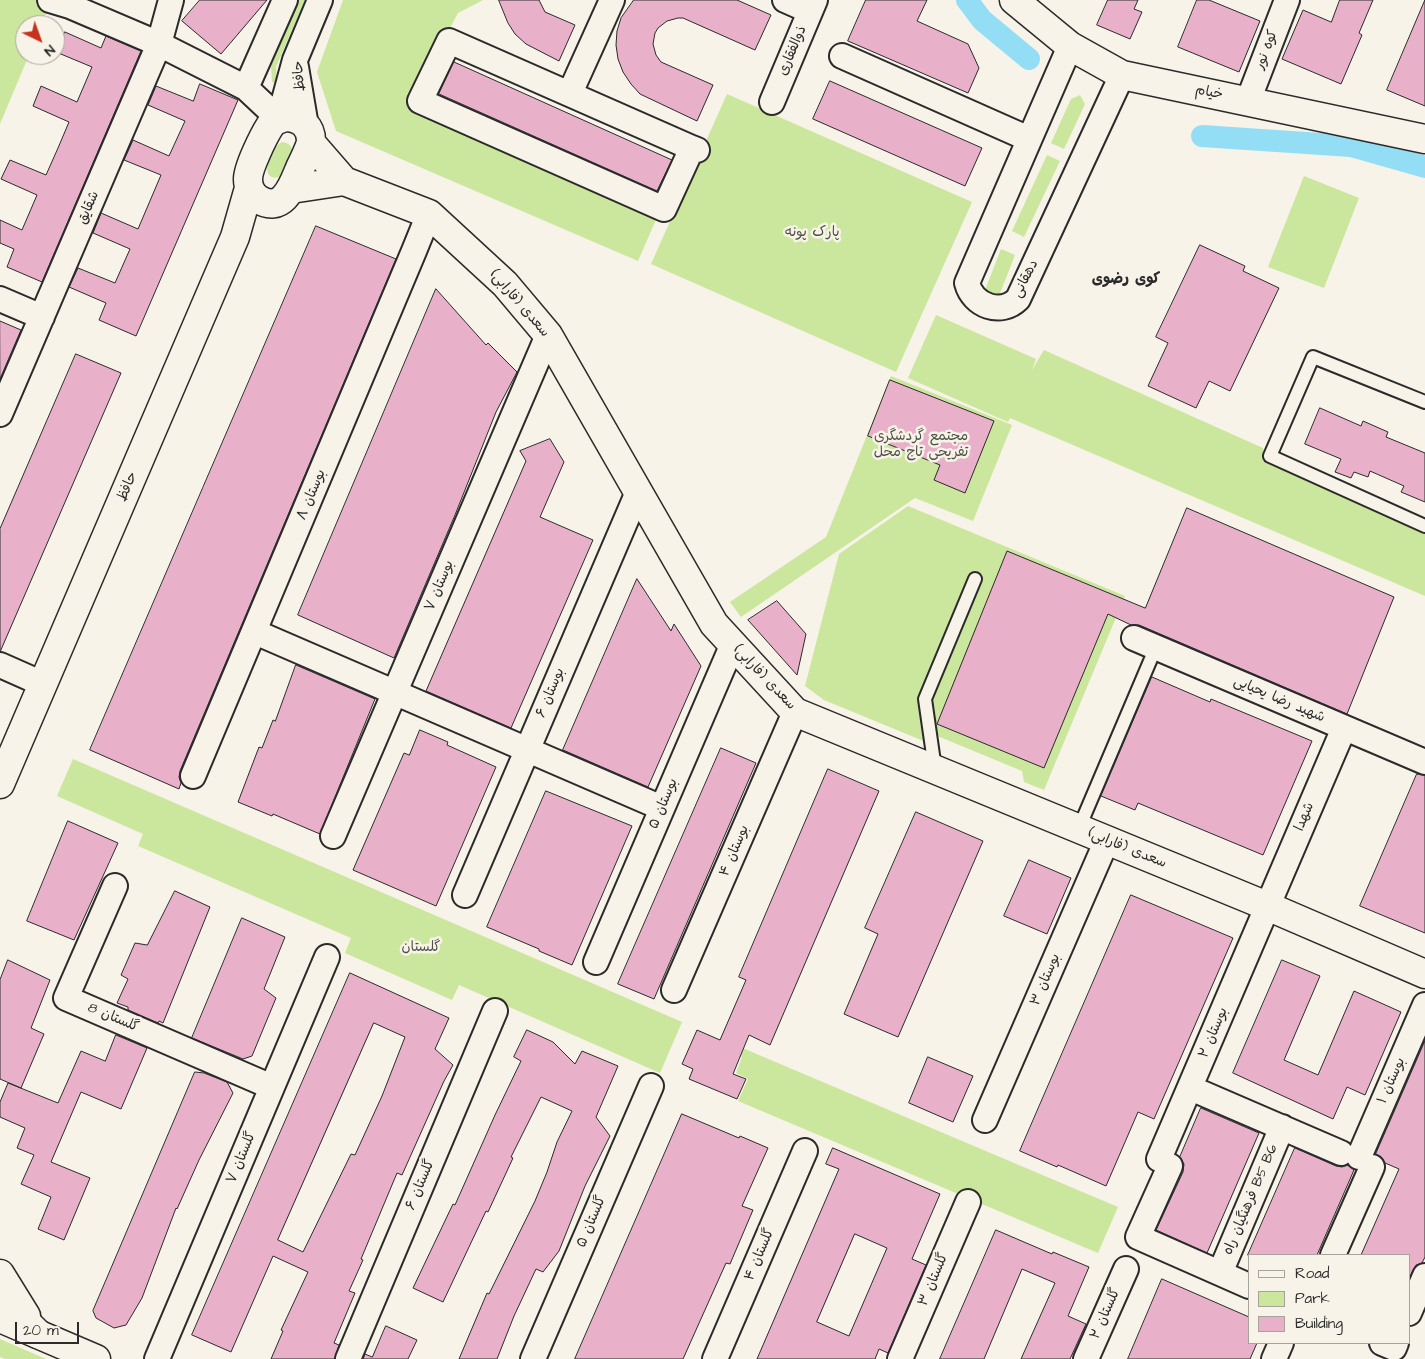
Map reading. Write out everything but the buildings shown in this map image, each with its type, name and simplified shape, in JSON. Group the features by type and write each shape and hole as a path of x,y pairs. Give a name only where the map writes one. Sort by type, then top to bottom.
{"main road":[{"name":"خیام","path":"1014,0 1070,46 1122,75 1425,139"},
{"path":"249,188 256,198 267,202 282,196 344,180 302,122 291,117 279,119"},
{"name":"حافظ","path":"0,784 235,237 249,188 248,176 253,162 270,126 279,119"},
{"path":"235,237 282,196 309,134"},
{"name":"سعدی (فارابی)","path":"344,180 428,214 504,284 548,335 714,624 732,646 795,712 1267,906 1425,974"},
{"path":"0,1274 38,1334"},
{"path":"0,1296 38,1334"},
{"path":"0,1318 96,1359"}],"street":[{"path":"50,0 70,6 159,44 246,88 279,119 295,60"},
{"name":"شقایق","path":"0,414 159,44 171,0"},
{"path":"246,88 284,0"},
{"name":"حافظ","path":"309,134 295,60 320,0"},
{"path":"570,93 612,0"},
{"path":"785,0 812,6"},
{"name":"کوه نور","path":"1248,101 1287,0"},
{"name":"ذوالفقاری","path":"772,102 812,6"},
{"path":"448,41 570,93 694,149 664,210 420,101 448,41"},
{"name":"دهقانی","path":"1070,46 967,283 969,291 974,298 987,306 1003,309 1018,300 1122,75"},
{"path":"842,56 1029,140"},
{"name":"بوستان ۸","path":"193,776 414,252 428,214"},
{"path":"0,299 42,316"},
{"name":"بوستان ۷","path":"333,836 548,335"},
{"name":"بوستان ۶","path":"465,895 638,492"},
{"path":"255,632 662,808"},
{"name":"شهید رضا یحیایی","path":"1134,638 1425,762"},
{"name":"بوستان ۵","path":"596,962 732,646"},
{"path":"0,665 43,684"},
{"name":"بوستان ۴","path":"674,990 795,712"},
{"name":"شهدا","path":"1267,906 1344,728"},
{"name":"بوستان ۳","path":"985,1120 1106,840"},
{"name":"گلستان 8","path":"115,886 66,998 272,1087"},
{"name":"بوستان ۲","path":"1220,1273 1138,1237 1165,1163 1267,906"},
{"name":"گلستان ۷","path":"157,1359 327,957"},
{"name":"بوستان ۱","path":"1333,1254 1357,1159 1425,1005"},
{"name":"گلستان ۶","path":"348,1359 494,1011"},
{"name":"گلستان ۵","path":"533,1359 651,1086"},
{"name":"فرهنگیان راه B5 B6","path":"1202,1093 1357,1159"},
{"name":"فرهنگیان راه B5 B6","path":"1220,1273 1282,1128"},
{"name":"گلستان ۴","path":"715,1359 805,1152"},
{"name":"گلستان ۳","path":"900,1359 968,1202"},
{"name":"گلستان ۲","path":"1086,1359 1126,1269"},
{"path":"1220,1273 1248,1286"},
{"path":"1410,1311 1425,1276"},
{"path":"1274,1359 1281,1344"}],"lane":[{"path":"1425,402 1313,357 1270,456 1425,526"},
{"path":"935,769 926,699 975,579"},
{"path":"1079,828 1156,647"}],"green space":[{"path":"0,0 52,0 45,15 15,15 15,65 25,65 0,124"},
{"path":"299,0 305,0 276,67 277,83 272,82 271,66"},
{"path":"343,0 483,0 458,13 409,104 658,215 638,261 336,131 317,72"},
{"name":"پارک پونه","path":"727,94 972,202 896,372 651,264"},
{"path":"1080,95 1085,104 1064,149 1051,143 1071,99"},
{"path":"282,142 291,147 291,156 282,176 274,178 270,176 268,165 273,151"},
{"path":"1047,155 1060,161 1024,237 1012,231"},
{"path":"1304,176 1359,198 1324,288 1268,267"},
{"path":"1001,249 1015,255 999,296 991,296 985,290"},
{"path":"936,315 1036,359 1032,370 1044,350 1263,448 1264,460 1425,528 1425,596 1010,418 1008,422 908,378"},
{"name":"مجتمع گردشگری تفریحی تاج محل","path":"891,376 1012,425 973,521 915,498 741,617 730,602 826,537"},
{"path":"908,506 1125,596 1044,790 1024,782 1022,771 935,735 926,742 824,700 805,686 839,554"},
{"name":"گلستان","path":"73,759 682,1022 660,1073 459,985 452,1000 345,953 351,938 138,846 143,834 57,796"},
{"path":"733,1044 1118,1207 1098,1253 738,1101 748,1079 736,1073 742,1057 730,1052"},
{"path":"0,1339 46,1359 5,1359 0,1357"}],"waterway":[{"path":"967,0 982,20 1029,59"},
{"path":"1202,136 1351,146 1425,167"}],"district":[{"name":"کوی رضوی","path":"1126,280"}]}
